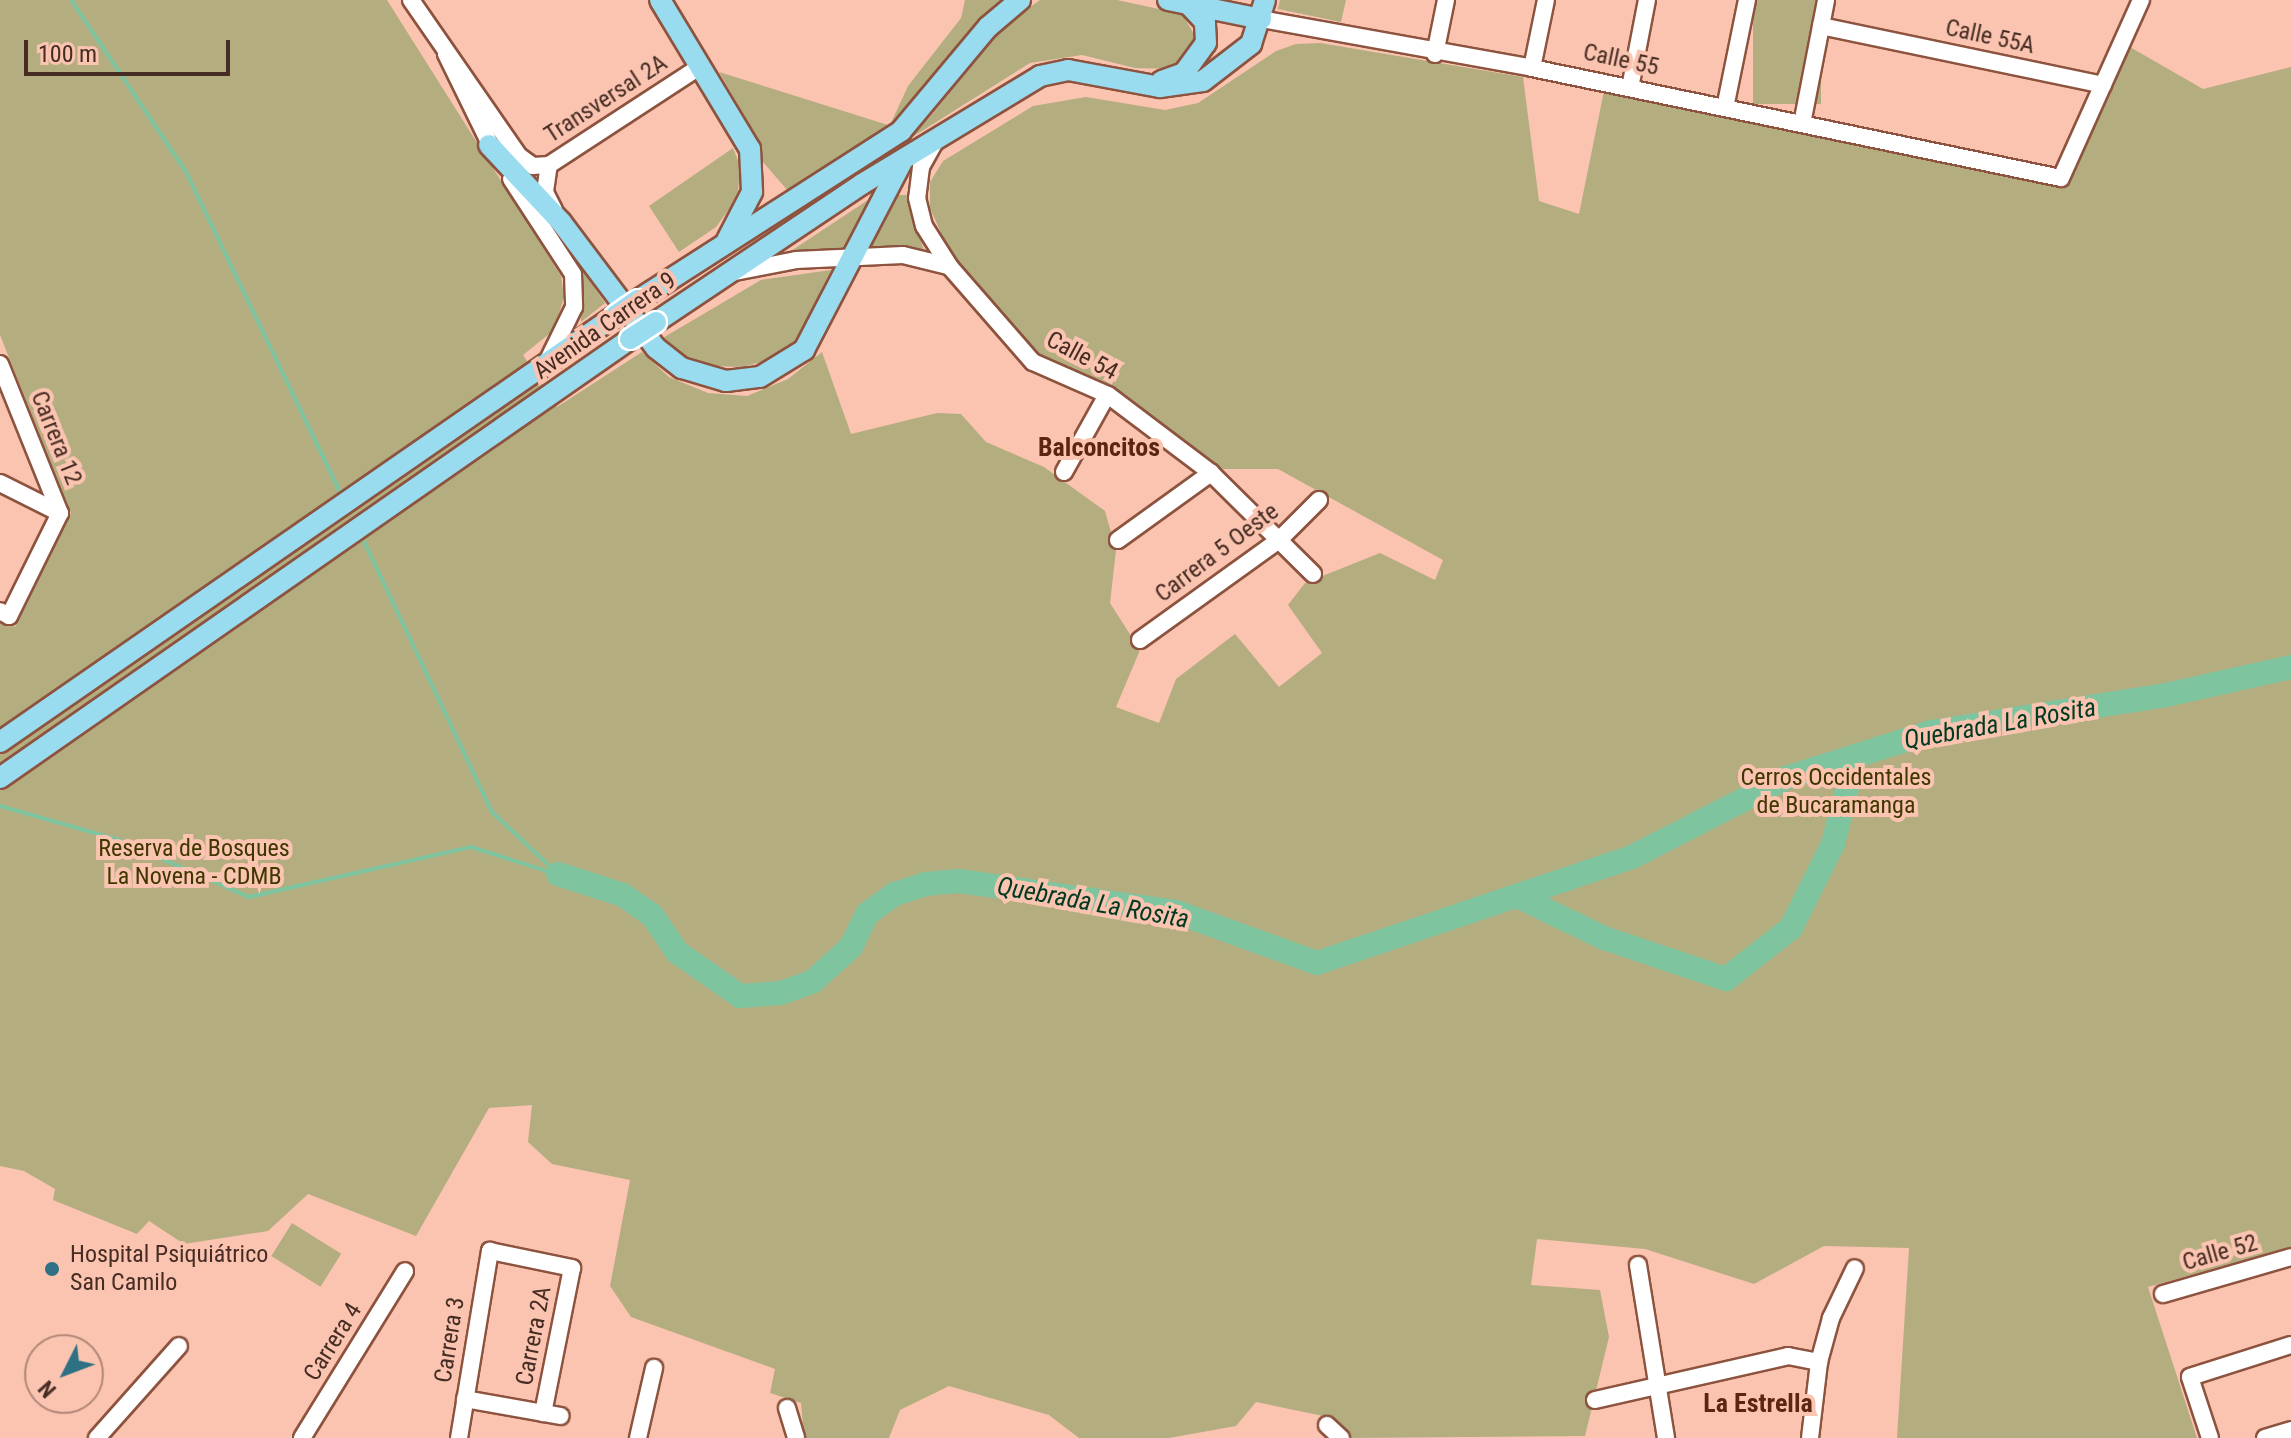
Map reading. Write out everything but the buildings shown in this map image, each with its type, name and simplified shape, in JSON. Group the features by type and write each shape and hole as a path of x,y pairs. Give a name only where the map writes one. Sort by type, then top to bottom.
{"main road":[{"path":"660,0 744,136 753,162 748,206 725,244"},
{"name":"Avenida Carrera 9","path":"0,742 638,300 911,123 988,27 1020,0"},
{"path":"1139,84 1184,73 1202,54 1205,22 1178,2"},
{"name":"Calle 55","path":"1178,2 1263,10"},
{"name":"Avenida Carrera 9","path":"0,778 630,339 937,136 1054,72 1082,72 1139,84 1178,87 1212,76 1251,44 1263,10"},
{"path":"489,145 561,222 656,348 682,368 710,380 760,377 795,358 811,339 908,156"}],"street":[{"path":"411,0 519,156 533,166 549,165"},
{"path":"1435,54 1446,0"},
{"path":"1532,68 1546,0"},
{"path":"1630,88 1647,0"},
{"path":"1725,108 1747,0"},
{"path":"1802,124 1826,0"},
{"path":"2103,85 2141,0"},
{"name":"Calle 55","path":"1263,10 1435,54 1532,68 2061,178 2103,85"},
{"name":"Calle 55A","path":"1821,26 2103,85"},
{"path":"446,54 489,145 573,274 574,307 542,367"},
{"name":"Transversal 2A","path":"561,222 545,192 549,165 701,66"},
{"name":"Calle 54","path":"937,136 921,167 917,198 924,226 950,267 1033,362 1107,395 1211,473 1313,574"},
{"path":"727,274 796,260 912,255 950,267"},
{"name":"Carrera 12","path":"0,364 60,513 4,614"},
{"path":"1064,472 1107,395"},
{"path":"1118,540 1211,473"},
{"path":"0,483 60,513"},
{"name":"Carrera 5 Oeste","path":"1140,640 1278,541 1319,500"},
{"name":"Carrera 2A","path":"490,1251 572,1268 543,1413"},
{"name":"Carrera 3","path":"459,1438 490,1251"},
{"name":"Calle 52","path":"2163,1294 2291,1257"},
{"path":"1638,1265 1666,1438"},
{"path":"1810,1438 1819,1362 1831,1318 1855,1268"},
{"name":"Carrera 4","path":"302,1438 405,1271"},
{"path":"2210,1438 2190,1377 2291,1345"},
{"path":"97,1438 179,1346"},
{"path":"1595,1400 1788,1356 1819,1362"},
{"path":"638,1438 654,1368"},
{"path":"465,1399 560,1416"},
{"path":"787,1408 796,1438"},
{"path":"1327,1425 1341,1438"},
{"path":"2265,1438 2291,1430"}],"green space":[{"name":"Cerros Occidentales de Bucaramanga","path":"0,0 387,0 561,276 564,297 554,330 523,355 557,407 642,352 669,377 708,393 747,396 788,379 822,352 851,434 937,413 961,414 986,442 1044,467 1105,511 1116,550 1110,603 1140,650 1116,707 1159,723 1176,679 1235,634 1279,687 1322,653 1288,605 1305,583 1380,553 1435,580 1443,560 1278,469 1219,469 1103,381 1039,356 950,253 930,208 930,182 943,161 1033,106 1086,97 1165,110 1198,103 1276,51 1296,44 1320,43 1523,77 1539,201 1579,214 1604,91 2066,186 2130,47 2203,89 2291,67 2291,1247 2148,1287 2197,1438 1897,1438 1909,1248 1824,1246 1754,1284 1645,1249 1537,1239 1531,1285 1600,1290 1609,1337 1585,1436 1348,1438 1328,1417 1256,1402 1236,1426 1169,1438 1079,1438 1049,1415 949,1386 900,1410 889,1438 804,1438 801,1403 770,1393 775,1369 631,1317 610,1286 630,1180 552,1164 528,1142 532,1105 489,1108 416,1236 308,1194 268,1231 184,1244 149,1221 137,1234 53,1200 55,1189 24,1171 0,1166 0,620 15,627 71,513 0,335"},
{"path":"965,0 1001,0 890,125 908,86 961,18"},
{"path":"1040,0 1117,0 1182,14 1197,39 1176,69 1135,68 1082,55 1030,63 895,148 929,118 1004,26"},
{"path":"1280,0 1346,0 1341,22 1278,9"},
{"path":"1753,0 1821,0 1821,104 1753,104"},
{"path":"719,72 888,125 788,191 763,162 747,120"},
{"path":"733,148 740,166 738,191 729,209 716,227 679,252 649,206"},
{"path":"893,195 907,195 924,251 867,250"},
{"path":"874,196 846,252 791,251"},
{"path":"545,217 605,303 581,322 580,276"},
{"path":"831,270 798,339 773,359 742,367 708,366 677,354 661,339 761,280"},
{"path":"292,1223 341,1254 321,1287 271,1256"}],"waterway":[{"path":"71,0 185,170 343,499"},
{"path":"361,535 492,812 558,874"},
{"name":"Quebrada La Rosita","path":"558,874 623,895 652,915 677,952 740,996 781,993 812,982 851,947 867,914 895,894 925,884 959,881 1176,912 1317,963 1632,857 1786,778 1931,732 2166,695 2291,667"},
{"path":"1517,896 1604,938 1726,979 1791,928 1833,844 1855,756"},
{"name":"Quebrada La Rosita","path":"0,806 119,840 249,897 471,847 556,874"}],"place":[{"name":"Hospital Psiquiátrico San Camilo","path":"52,1269"}],"district":[{"name":"Balconcitos","path":"1099,448"},
{"name":"La Estrella","path":"1758,1404"}],"park label":[{"name":"Reserva de Bosques La Novena - CDMB","path":"194,863"}]}
